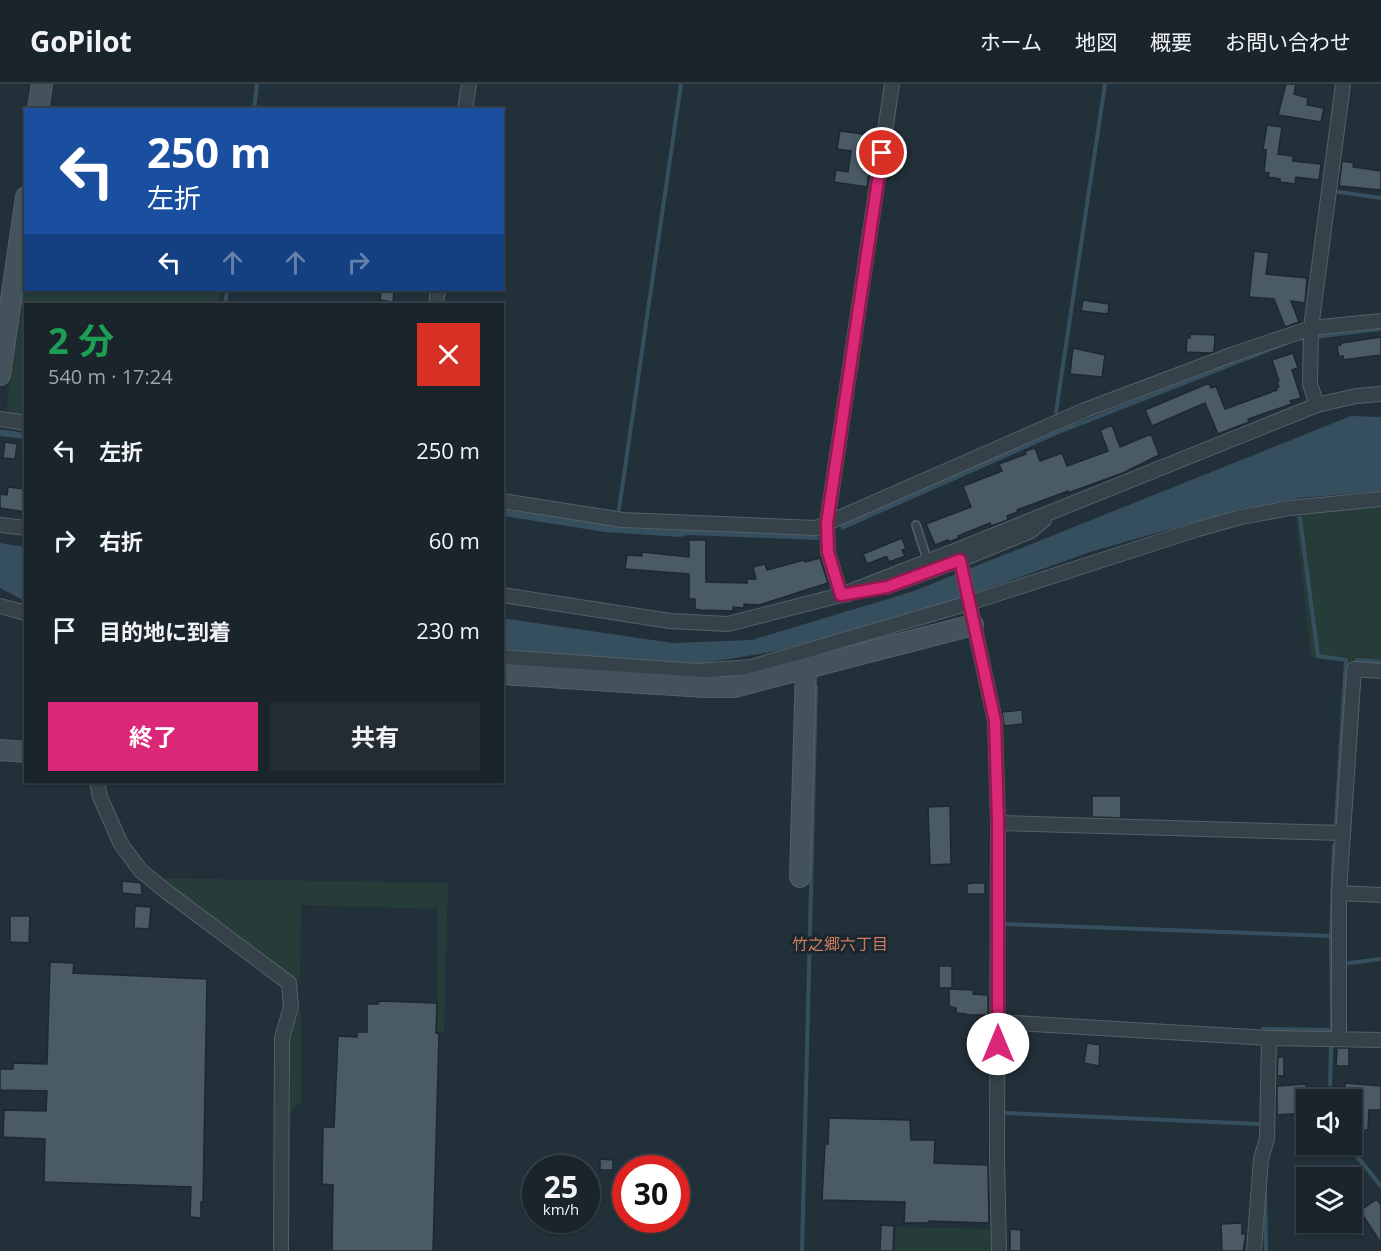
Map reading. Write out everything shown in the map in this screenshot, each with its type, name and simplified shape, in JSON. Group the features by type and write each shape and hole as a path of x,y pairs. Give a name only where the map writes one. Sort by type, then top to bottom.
{"street":[{"path":"38,108 42,84"},
{"path":"465,108 469,84"},
{"path":"841,595 828,552 827,523 892,84"},
{"path":"1317,405 1310,384 1311,334 1343,84"},
{"path":"0,375 24,211"},
{"path":"504,501 623,520 816,528 1085,410 1231,355 1311,334 1381,321"},
{"path":"841,595 1317,405 1381,393"},
{"path":"0,419 24,423"},
{"path":"504,657 698,671 751,667 969,603 1241,517 1290,508 1381,499"},
{"path":"504,595 670,621 728,624 841,595 887,587 960,563 1031,531 1058,510"},
{"path":"0,525 24,528"},
{"path":"960,563 995,721 998,823 999,1251"},
{"path":"0,606 24,612"},
{"path":"504,674 734,687 973,625"},
{"path":"800,877 806,668"},
{"path":"1339,1039 1339,893 1354,669 1381,671"},
{"path":"0,750 24,752"},
{"path":"97,783 100,797 121,844 141,871 290,983 291,1007 282,1038 281,1251"},
{"path":"998,823 1342,833"},
{"path":"1339,893 1381,895"},
{"path":"998,1022 1269,1038 1381,1040"},
{"path":"1254,1251 1261,1159 1267,1139 1269,1038"}],"lane":[{"path":"916,525 928,562"}],"green space":[{"path":"24,276 24,291 220,291 218,303 24,303 24,417 6,414"},
{"path":"1381,505 1381,665 1311,658 1295,511"},
{"path":"158,878 448,883 444,1032 437,1032 438,909 301,905 300,983"},
{"path":"301,1008 302,1101 287,1115 288,1037"},
{"path":"896,1227 994,1229 996,1251 895,1251"}],"water":[{"path":"1381,326 1381,331 1297,341 1059,434 842,530 839,524 1063,428 1300,336"},
{"path":"1351,416 1381,417 1381,491 1300,498 1240,509 1090,552 931,609 772,652 692,665 504,649 504,618 673,643 752,640 914,591"},
{"path":"0,429 24,433 24,439 0,436"},
{"path":"504,509 628,528 818,534 818,540 688,535 680,537 605,532 504,516"},
{"path":"0,543 24,547 24,600 0,588"}],"building":[{"path":"1286,84 1296,84 1294,94 1308,98 1307,105 1324,108 1321,122 1278,115"},
{"path":"1267,125 1282,127 1278,154 1293,156 1293,161 1321,164 1319,180 1296,177 1295,184 1280,182 1280,179 1268,177 1269,173 1264,172 1266,150 1263,149"},
{"path":"840,131 863,134 862,141 873,143 867,187 834,182 836,170 848,172 851,151 837,149"},
{"path":"1342,161 1354,163 1353,167 1381,171 1381,190 1339,186"},
{"path":"1254,251 1269,253 1266,274 1307,278 1305,303 1291,301 1299,322 1285,327 1274,299 1249,297"},
{"path":"381,291 394,291 393,302 380,300"},
{"path":"1083,300 1109,304 1108,314 1081,311"},
{"path":"1190,334 1215,335 1214,352 1186,352 1187,338 1190,338"},
{"path":"1381,337 1381,355 1343,360 1343,356 1339,357 1337,346 1341,343"},
{"path":"1073,348 1105,355 1102,377 1070,374"},
{"path":"1293,353 1298,368 1292,370 1301,398 1290,401 1292,404 1248,419 1249,422 1218,434 1205,403 1152,426 1145,410 1209,383 1211,388 1216,386 1225,409 1277,390 1279,381 1272,360"},
{"path":"1112,425 1120,447 1151,434 1159,455 1123,473 1017,510 1018,512 1007,516 1008,520 991,526 990,523 949,542 948,540 935,545 926,524 971,507 963,486 1002,471 999,464 1026,454 1025,451 1035,448 1040,461 1062,453 1067,466 1108,451 1100,430"},
{"path":"5,442 17,444 15,459 3,458"},
{"path":"8,487 24,489 24,512 0,508 0,494 7,495"},
{"path":"902,538 906,549 902,550 905,556 889,562 885,557 867,564 863,554"},
{"path":"689,540 706,540 706,582 747,583 747,579 756,579 753,567 765,564 767,570 820,558 828,583 759,605 744,604 744,608 733,607 733,611 700,610 695,609 695,599 689,599 689,574 625,569 627,555 642,556 642,552 689,557"},
{"path":"1022,710 1023,724 1004,726 1002,712"},
{"path":"1092,796 1121,796 1121,818 1092,817"},
{"path":"950,806 951,864 930,865 928,807"},
{"path":"122,881 141,883 142,895 122,893"},
{"path":"985,883 985,894 967,894 967,884"},
{"path":"135,906 151,907 149,929 134,928"},
{"path":"10,916 30,916 29,943 10,942"},
{"path":"50,962 74,963 73,973 207,979 201,1218 190,1217 191,1187 44,1182 45,1139 3,1137 4,1110 46,1111 47,1091 0,1090 0,1069 13,1069 13,1063 47,1064"},
{"path":"939,966 952,966 952,988 939,988"},
{"path":"949,989 974,990 973,994 988,995 988,1015 956,1013 956,1008 949,1006"},
{"path":"379,1001 437,1003 436,1033 439,1034 433,1251 332,1251 333,1185 322,1184 323,1127 334,1127 338,1036 357,1037 357,1032 367,1032 367,1004 378,1004"},
{"path":"1087,1043 1100,1045 1099,1066 1084,1063"},
{"path":"1337,1048 1349,1048 1349,1066 1336,1066"},
{"path":"1278,1057 1284,1057 1284,1076 1277,1076"},
{"path":"1345,1083 1381,1086 1381,1110 1369,1110 1368,1130 1362,1130 1362,1089 1296,1089 1296,1114 1277,1115 1277,1086 1306,1084 1306,1087 1345,1087"},
{"path":"829,1118 910,1120 911,1140 935,1140 934,1163 988,1165 989,1223 929,1221 929,1223 904,1223 905,1202 822,1200"},
{"path":"600,1159 612,1160 612,1170 600,1170"},
{"path":"1377,1199 1381,1205 1381,1243 1362,1214 1362,1210"},
{"path":"1242,1223 1242,1234 1246,1234 1243,1251 1222,1251 1221,1224"},
{"path":"881,1225 894,1226 893,1251 880,1251"},
{"path":"1010,1229 1021,1230 1021,1251 1010,1251"}],"waterway":[{"path":"254,108 257,84"},
{"path":"619,509 681,84"},
{"path":"1056,412 1105,84"},
{"path":"1339,192 1381,198"},
{"path":"225,303 227,291"},
{"path":"1300,518 1318,656 1346,660 1336,823"},
{"path":"1357,660 1381,662"},
{"path":"802,1251 816,687"},
{"path":"1263,1029 1332,1030 1331,936 1334,845"},
{"path":"1005,924 1331,936"},
{"path":"1349,963 1381,959"},
{"path":"1330,1089 1331,1047"},
{"path":"1007,1113 1261,1124"},
{"path":"1356,1155 1381,1186"},
{"path":"1265,1186 1266,1251"}],"district":[{"name":"竹之郷六丁目","path":"840,944"}],"route":[{"path":"882,153 827,523 828,552 841,595 887,587 960,560 995,721 998,823 998,1044"}]}
